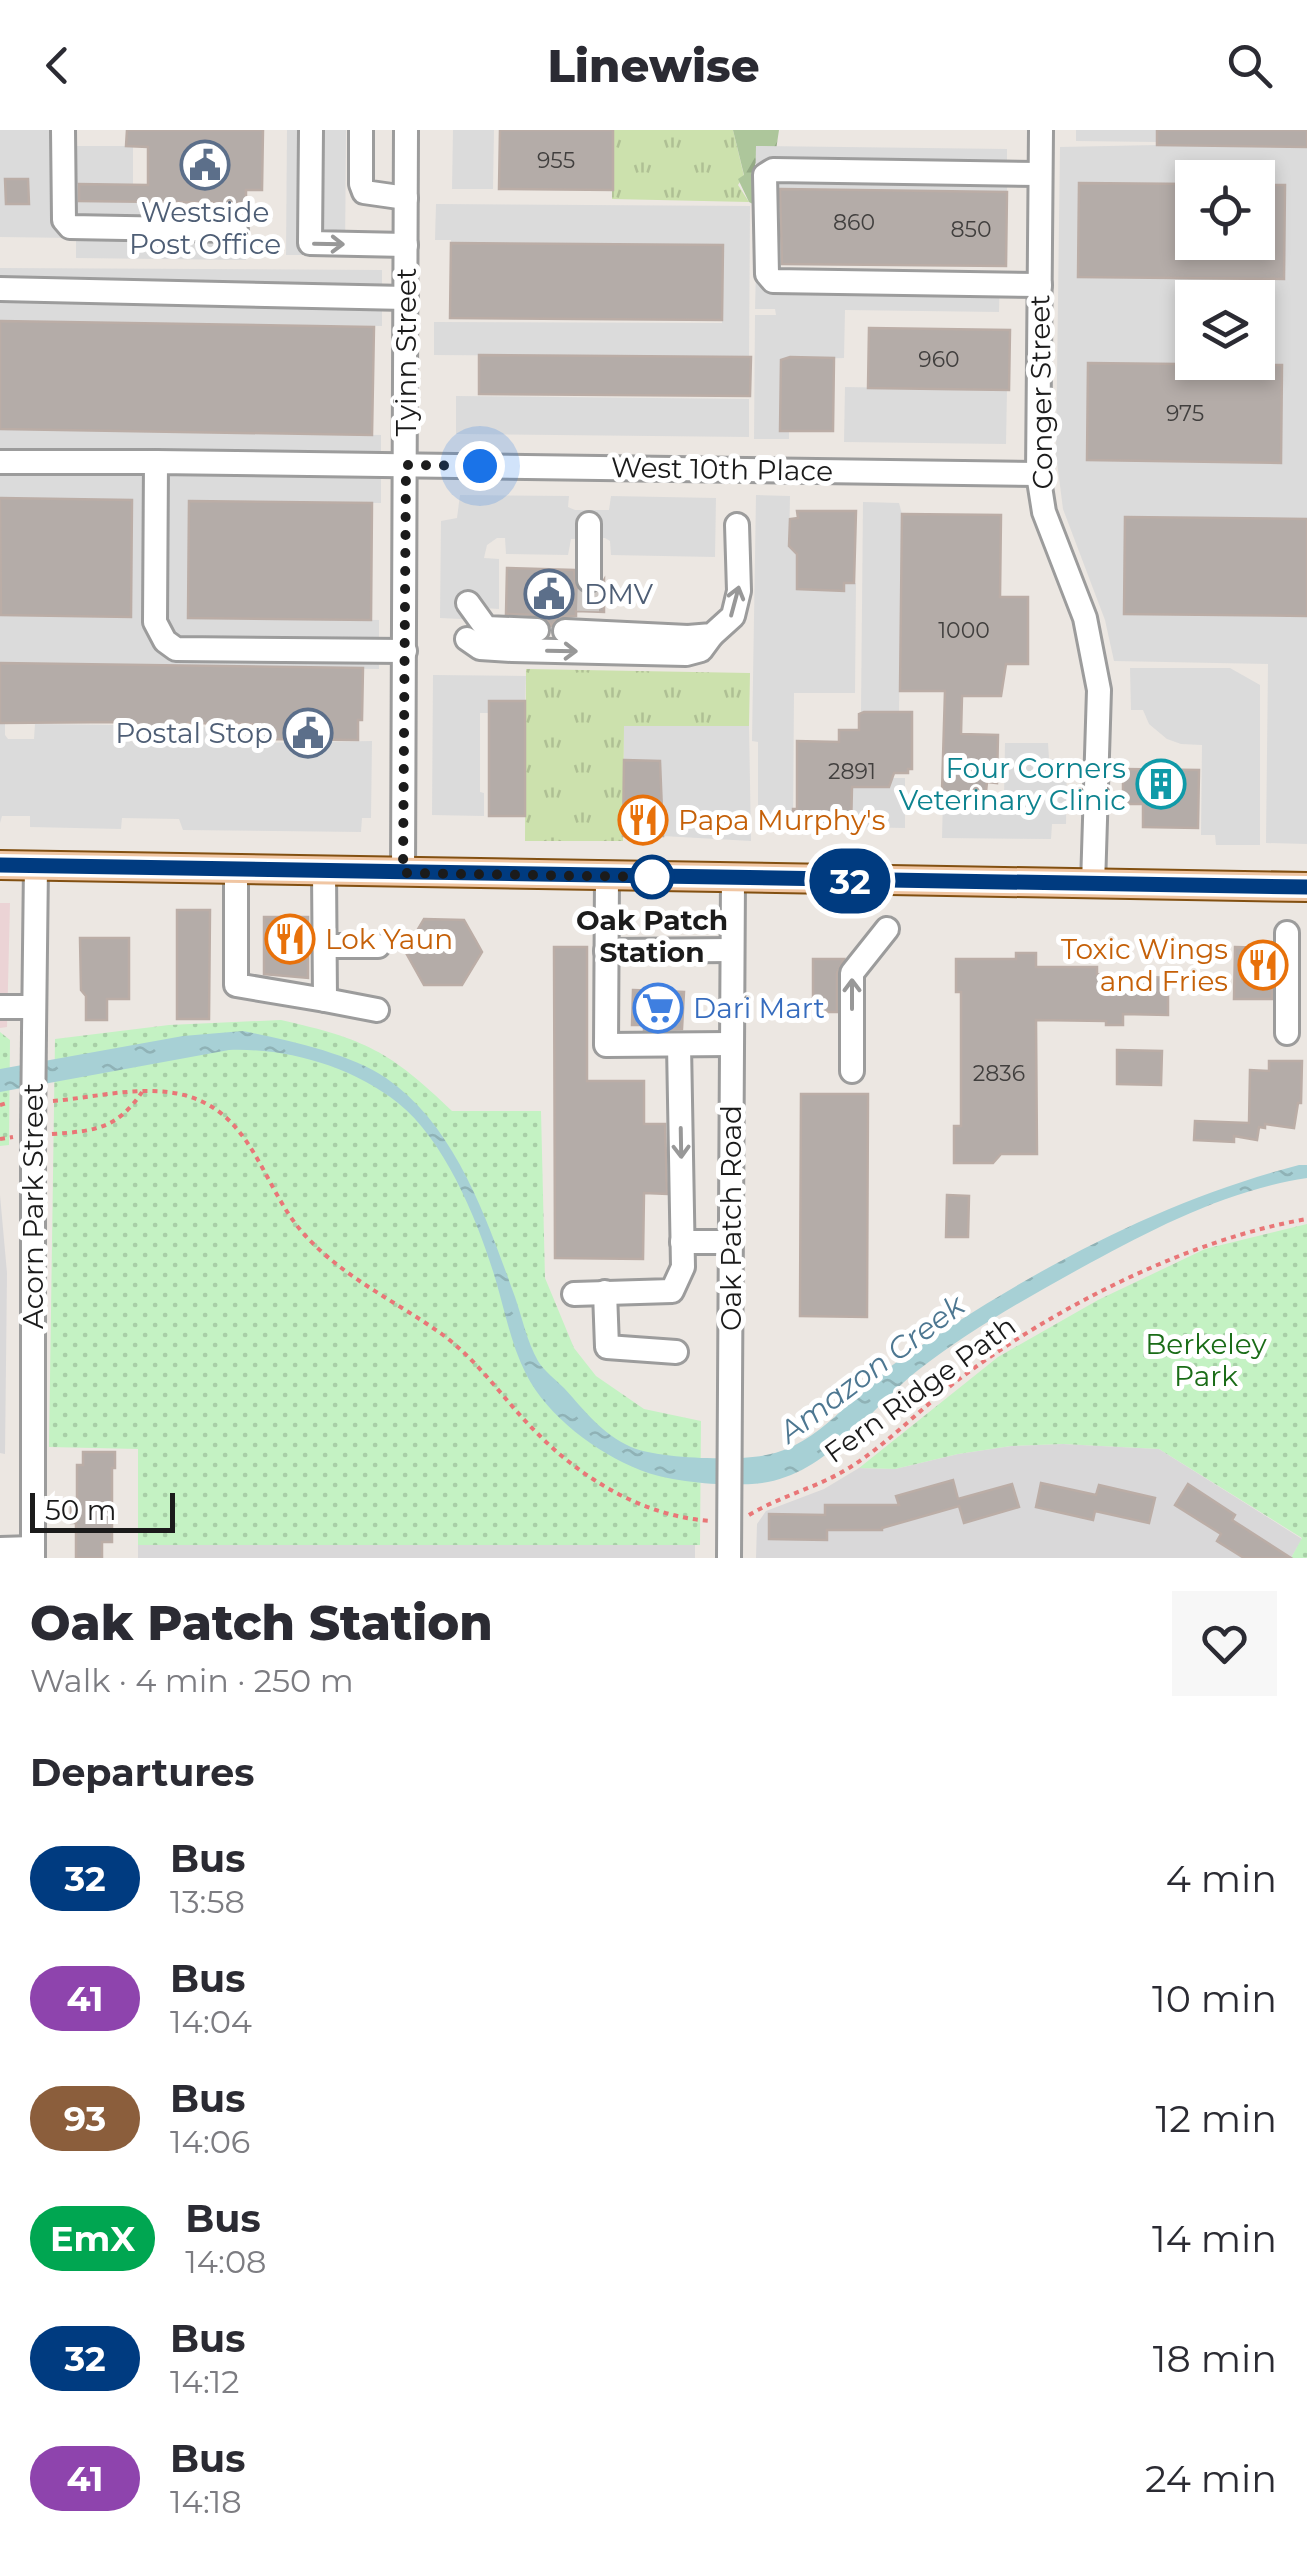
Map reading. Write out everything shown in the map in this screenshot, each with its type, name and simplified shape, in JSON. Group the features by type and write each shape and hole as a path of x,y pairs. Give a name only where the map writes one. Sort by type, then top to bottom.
{"main road":[{"path":"0,865 1307,888"}],"street":[{"path":"63,130 64,220 70,226 236,230"},
{"path":"311,130 310,243 406,245"},
{"path":"361,130 364,192 406,198"},
{"name":"Tyinn Street","path":"403,873 406,130"},
{"name":"Conger Street","path":"1041,130 1038,474 1044,512 1085,618 1100,690 1093,885"},
{"path":"1040,174 773,170 765,175 766,274 773,281 1040,285"},
{"path":"0,289 406,298"},
{"name":"West 10th Place","path":"0,462 1038,474"},
{"path":"156,462 156,622 165,641 176,649 404,651"},
{"path":"589,580 590,524"},
{"path":"467,639 480,648 512,650 686,654 701,650 732,616 739,591 737,525"},
{"path":"468,603 486,628 538,630"},
{"path":"581,624 688,638 712,635"},
{"name":"Acorn Park Street","path":"0,1548 33,1553 36,865"},
{"path":"236,870 236,985 377,1010"},
{"path":"324,871 325,1000"},
{"path":"607,876 606,1045 732,1044"},
{"name":"Oak Patch Road","path":"729,1558 733,878"},
{"path":"852,1072 852,973 887,929"},
{"path":"1287,934 1287,1033"},
{"path":"324,946 378,946"},
{"path":"606,951 732,950"},
{"path":"0,1007 34,1008"},
{"path":"574,1294 672,1291 683,1267 680,1045"},
{"path":"682,1242 730,1242"},
{"path":"605,1292 607,1347 676,1352"}],"path":[{"name":"Fern Ridge Path","path":"53,1101 164,1090 180,1093 222,1113 237,1126 276,1198 340,1270 446,1337 485,1372 540,1437 625,1498 662,1514 708,1522 729,1511 815,1487 854,1465 972,1370 1072,1308 1206,1245 1265,1226 1307,1219"},
{"path":"32,1132 98,1129 116,1122 142,1092"},
{"path":"0,1105 7,1103"}],"shaded area":[{"path":"0,130 75,130 75,146 133,146 133,185 74,184 74,201 237,203 236,217 246,217 246,260 76,258 76,238 0,237"},
{"path":"287,130 346,130 345,255 286,255"},
{"path":"453,130 494,130 493,189 452,189"},
{"path":"1076,130 1157,130 1157,142 1076,141"},
{"path":"756,146 1007,149 1007,192 755,189"},
{"path":"1060,147 1307,147 1307,844 1266,843 1268,664 1114,661 1105,620 1063,509 1056,454","holes":["1175,280 1275,280 1275,365 1281,365 1280,463 1087,460 1089,363 1175,364"]},
{"path":"436,204 750,206 749,357 434,355 434,322 722,323 723,245 451,243 435,240"},
{"path":"0,268 382,270 382,326 0,321"},
{"path":"756,269 1000,272 999,312 845,310 844,358 781,360 780,430 789,431 789,439 754,439 755,315 776,315 775,309 755,309"},
{"path":"845,387 1007,390 1006,444 844,442"},
{"path":"456,396 749,399 749,437 456,434"},
{"path":"0,429 381,435 381,503 189,501 188,617 379,620 379,669 0,663 0,588 1,615 131,617 133,500 0,498"},
{"path":"460,495 569,496 568,507 575,510 609,510 611,496 716,498 715,557 611,555 610,541 605,538 571,539 568,555 506,554 505,538 497,538 487,545 484,558 499,559 499,609 483,608 483,620 440,618 441,521 457,518"},
{"path":"756,495 790,496 789,545 797,554 797,588 843,591 844,583 856,583 855,693 794,693 793,829 758,830 758,742 752,741"},
{"path":"863,502 899,503 902,514 899,712 861,712"},
{"path":"1130,668 1230,668 1260,685 1260,845 1216,845 1215,835 1201,835 1202,745 1167,739 1149,724 1143,710 1131,710"},
{"path":"433,675 526,676 525,701 490,701 489,713 480,713 480,792 484,793 484,816 432,815"},
{"path":"0,724 5,724 8,739 34,739 35,724 117,725 121,741 187,742 190,727 249,728 253,743 372,741 371,818 362,818 361,832 183,830 179,819 122,818 121,829 30,827 30,816 2,816 0,823"},
{"path":"624,726 749,726 751,841 663,836 660,761 624,760"},
{"path":"1005,743 1048,743 1049,759 1067,759 1066,824 1052,824 1051,839 942,838 943,799 1004,799"},
{"path":"905,778 905,828 851,827 852,787"},
{"path":"0,903 10,903 7,1027 0,1028"},
{"path":"0,1195 7,1273 5,1454 0,1453"},
{"path":"1063,1444 1159,1449 1302,1539 1291,1558 756,1558 757,1524 766,1511 824,1489 859,1468 895,1469 1011,1446"},
{"path":"695,1544 695,1558 138,1558 138,1545"}],"green space":[{"path":"613,130 733,130 744,176 738,185 749,202 612,199"},
{"path":"733,130 779,130 776,150 755,164 765,197 755,205 749,202 738,179 744,175"},
{"path":"526,669 750,673 749,726 624,726 623,841 525,841"},
{"path":"281,1020 375,1050 411,1074 452,1111 541,1111 545,1278 574,1348 596,1376 644,1409 701,1421 700,1545 138,1545 138,1449 49,1447 55,1039 169,1025"},
{"path":"0,1032 10,1040 9,1145 0,1146"},
{"name":"Berkeley Park","path":"1307,1224 1307,1558 1291,1558 1302,1538 1159,1449 1063,1444 1011,1446 895,1469 859,1468 998,1357 1098,1300 1205,1249"}],"water":[{"path":"243,1031 354,1061 386,1078 410,1098 432,1122 466,1177 541,1365 611,1435 631,1447 660,1454 736,1458 785,1449 819,1430 879,1376 941,1332 1088,1246 1191,1200 1245,1181 1299,1165 1307,1165 1307,1178 1249,1191 1195,1211 1023,1301 917,1371 842,1441 801,1470 778,1480 752,1484 680,1480 640,1470 607,1454 560,1418 535,1389 516,1351 489,1259 459,1185 415,1119 380,1090 339,1069 296,1056 229,1050 0,1092 0,1069 183,1036"}],"building":[{"name":"Westside Post Office","path":"127,130 263,130 262,190 246,190 246,203 79,201 79,184 148,185 148,147 126,146"},
{"path":"500,130 613,130 613,190 499,189"},
{"path":"1157,130 1307,130 1307,147 1157,145"},
{"path":"5,179 28,179 29,204 6,204"},
{"path":"1079,183 1175,184 1175,260 1275,260 1275,185 1285,185 1284,279 1078,277"},
{"path":"780,189 1007,192 1006,266 782,264"},
{"path":"451,243 723,245 722,320 450,318"},
{"path":"0,321 374,327 372,435 0,429"},
{"path":"869,328 1010,330 1009,390 868,388"},
{"path":"479,355 751,357 750,396 479,394"},
{"path":"834,358 833,431 780,431 781,360"},
{"path":"1088,363 1175,364 1175,380 1275,380 1275,365 1282,365 1281,463 1087,460"},
{"path":"0,498 132,500 131,617 1,615"},
{"path":"189,501 372,503 371,620 188,618"},
{"path":"797,511 856,511 854,583 844,583 844,591 797,589 797,554 789,546 790,519 798,518"},
{"path":"902,514 1001,515 1000,597 1028,597 1028,664 1006,664 1001,696 962,696 961,734 998,735 997,783 987,782 986,792 974,792 973,797 942,791 945,691 900,691"},
{"path":"1125,517 1307,519 1307,616 1124,614"},
{"path":"507,568 574,570 576,587 588,595 597,592 604,580 604,612 576,611 576,616 559,617 551,626 539,615 506,614"},
{"path":"0,663 363,668 362,720 358,720 358,740 252,739 252,724 188,723 187,740 172,740 172,731 120,730 121,722 0,723"},
{"path":"489,701 525,701 525,816 489,816"},
{"path":"912,712 912,769 908,773 894,773 889,787 852,787 851,829 793,829 793,809 797,809 797,741 839,742 839,730 859,730 859,714"},
{"path":"624,760 660,761 663,836 623,836"},
{"name":"Four Corners Veterinary Clinic","path":"1123,769 1199,770 1198,828 1143,827 1143,804 1123,804"},
{"path":"177,910 210,910 209,1019 177,1019"},
{"name":"Lok Yaun","path":"264,917 308,917 308,978 264,974"},
{"path":"424,919 464,920 482,952 462,985 424,985 405,951"},
{"path":"80,938 129,938 129,999 107,999 107,1020 86,1020"},
{"path":"554,947 587,947 587,1081 644,1081 644,1124 665,1124 667,1194 644,1193 643,1259 555,1258"},
{"name":"Toxic Wings and Fries","path":"1235,947 1272,948 1272,999 1234,999"},
{"path":"1016,953 1036,953 1036,967 1097,967 1097,974 1168,978 1168,1015 1123,1014 1123,1025 1106,1025 1106,1021 1036,1020 1037,1154 1001,1154 993,1163 954,1163 954,1126 961,1126 961,992 956,992 956,959 1016,959"},
{"path":"813,959 844,959 837,973 837,1012 813,1012"},
{"name":"Dari Mart","path":"633,990 684,992 682,1029 644,1030 644,1025 632,1025"},
{"path":"1117,1050 1162,1051 1161,1085 1117,1084"},
{"path":"1269,1061 1302,1061 1301,1103 1294,1128 1265,1124 1265,1128 1259,1127 1257,1140 1234,1136 1234,1142 1194,1140 1195,1121 1249,1123 1250,1070 1269,1071"},
{"path":"801,1094 868,1094 867,1317 800,1316"},
{"path":"947,1195 969,1196 968,1237 946,1237"},
{"path":"83,1452 115,1452 112,1542 102,1542 102,1558 76,1558 76,1523 71,1523 71,1500 77,1500 77,1465 83,1465"},
{"path":"953,1480 958,1499 1012,1484 1019,1507 964,1523 959,1506 882,1530 827,1530 827,1540 769,1539 769,1514 825,1515 825,1505 899,1505 896,1496"},
{"path":"1041,1483 1096,1495 1099,1485 1155,1498 1149,1523 1095,1511 1093,1520 1036,1507"},
{"path":"1188,1484 1235,1515 1232,1520 1291,1558 1244,1558 1217,1541 1221,1534 1175,1505"}],"tunnel":[{"path":"588,611 589,580"}],"bus line":[{"name":"32","path":"0,865 1307,887"}],"place":[{"name":"Westside Post Office","path":"205,165"},
{"name":"DMV","path":"549,594"},
{"name":"Postal Stop","path":"308,733"},
{"name":"Four Corners Veterinary Clinic","path":"1161,784"},
{"name":"Papa Murphy's","path":"643,820"},
{"name":"Oak Patch Station","path":"652,877"},
{"name":"Lok Yaun","path":"290,939"},
{"name":"Toxic Wings and Fries","path":"1263,965"},
{"name":"Dari Mart","path":"658,1008"}],"route":[{"path":"480,466 406,465 403,873 652,877"}],"water label":[{"name":"Amazon Creek","path":"872,1369"}]}
